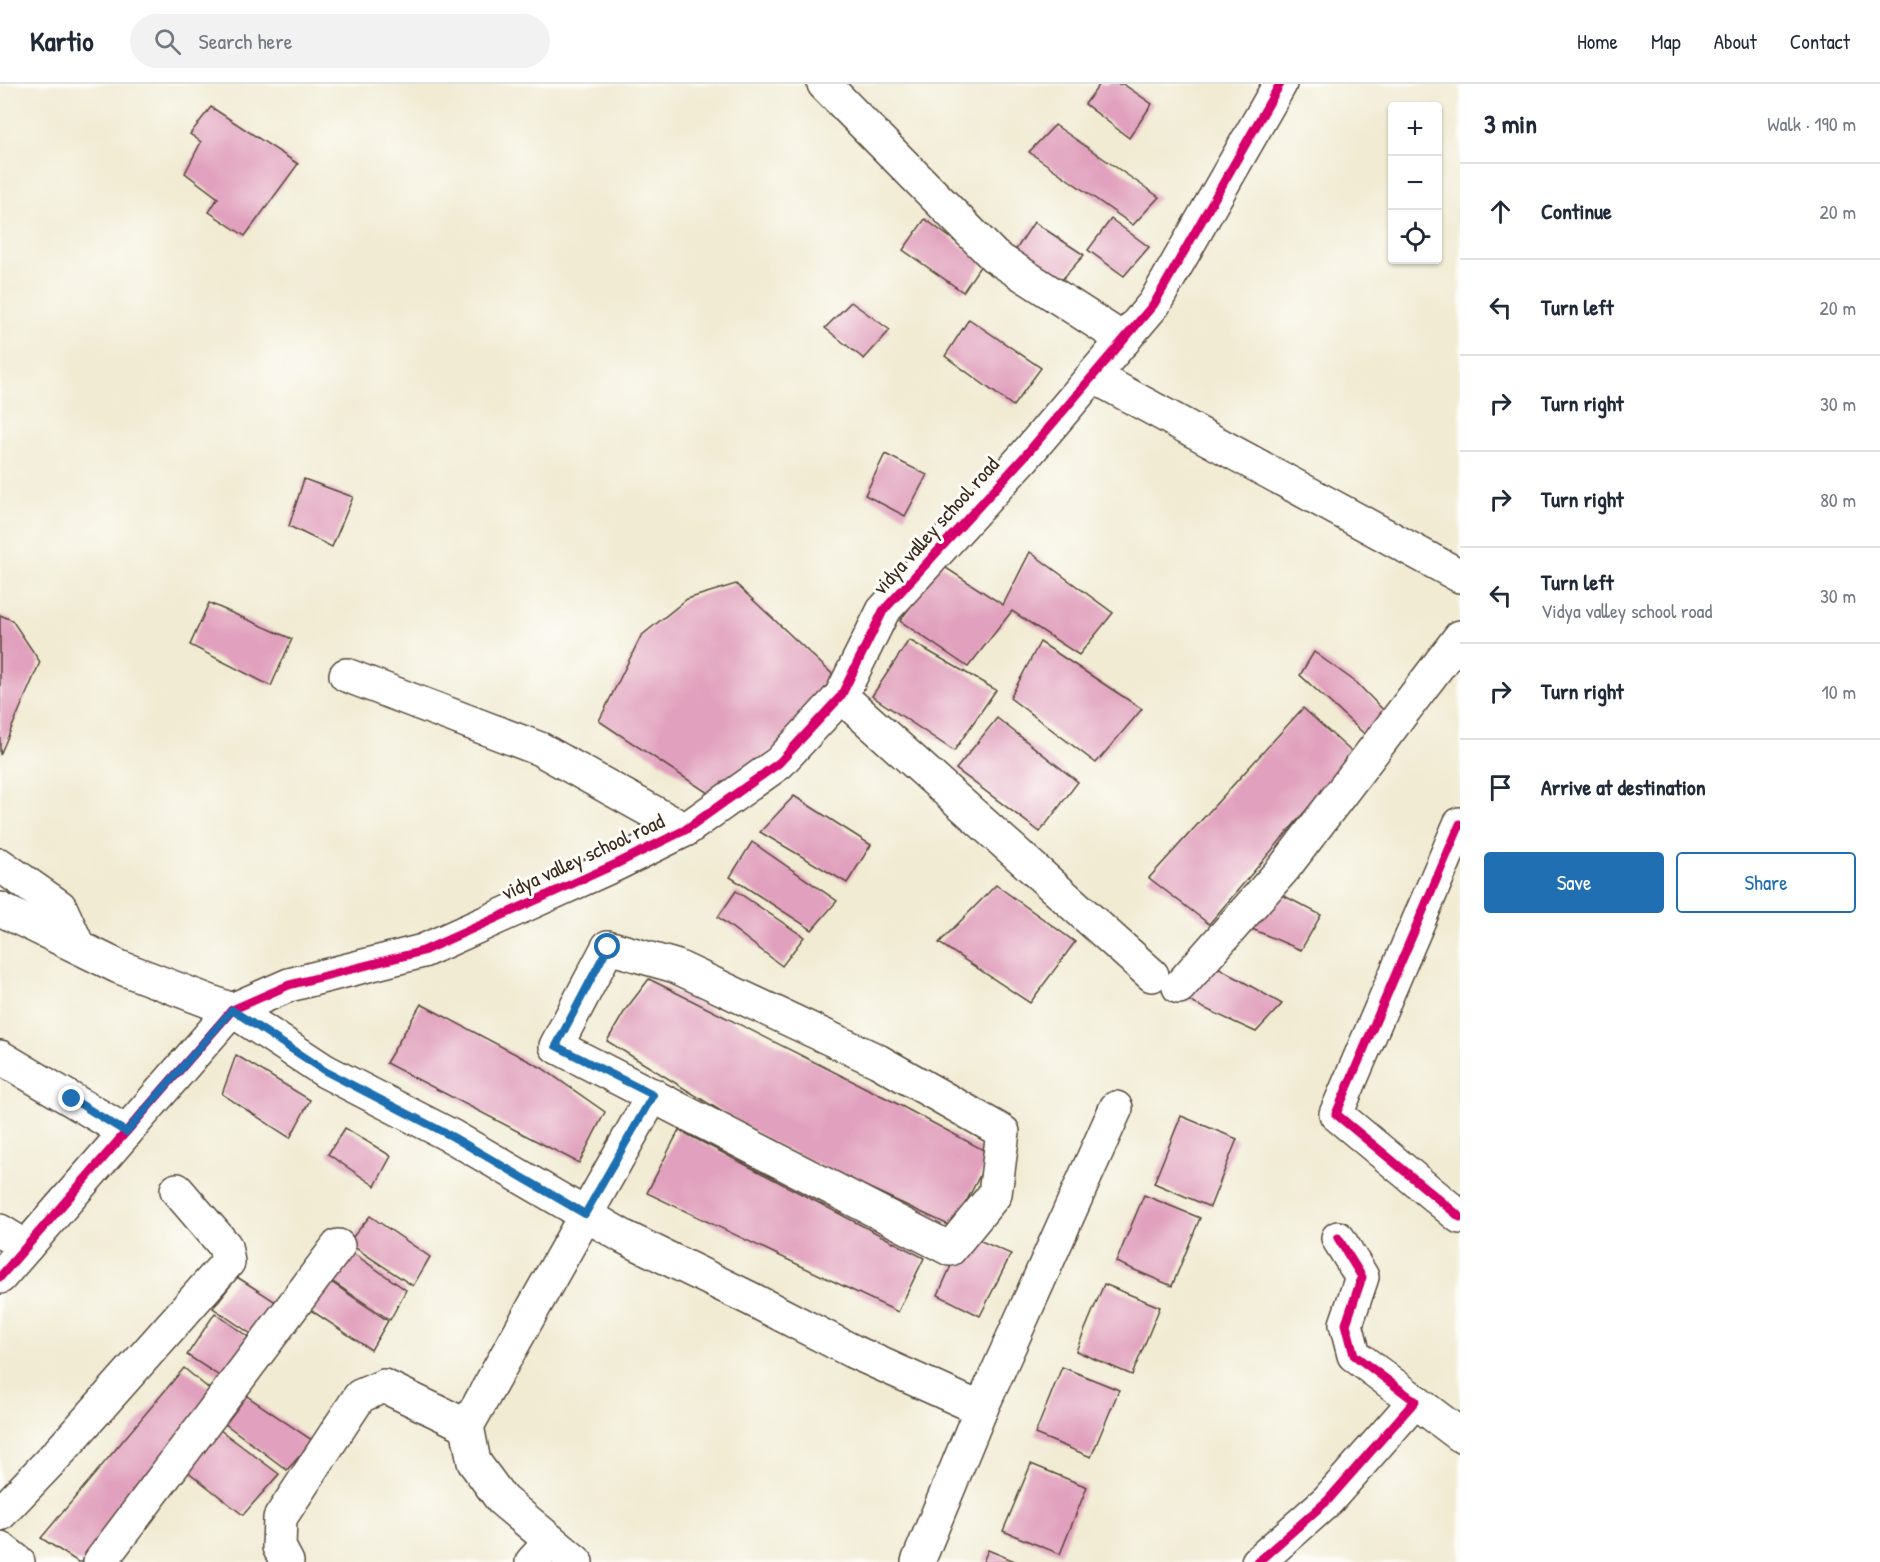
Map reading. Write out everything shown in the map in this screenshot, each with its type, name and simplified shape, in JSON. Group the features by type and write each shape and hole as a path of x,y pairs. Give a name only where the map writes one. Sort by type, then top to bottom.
{"street":[{"path":"825,84 994,256 1124,340"},
{"name":"vidya valley school road","path":"232,1010 289,985 423,951 616,864 685,830 779,763 841,696 884,610 1024,457 1154,304 1280,84"},
{"path":"1093,376 1460,576"},
{"path":"841,696 1166,981 1284,868 1460,637"},
{"path":"346,675 540,749 685,830"},
{"path":"1460,824 1336,1114 1460,1217"},
{"path":"0,865 60,907 78,946"},
{"path":"0,909 119,967 232,1010 325,1071 453,1137 624,1237 852,1351 981,1409"},
{"path":"608,947 675,966 878,1061 1003,1132 995,1194 950,1249 653,1095 556,1046 608,947"},
{"path":"0,1277 13,1239 126,1132 232,1010"},
{"path":"0,1057 126,1132"},
{"path":"576,1562 542,1552 474,1462 467,1426 653,1095"},
{"path":"918,1562 981,1409 1116,1108"},
{"path":"0,1514 63,1449 228,1262 225,1246 177,1190"},
{"path":"1338,1238 1362,1277 1346,1324 1354,1354 1460,1435"},
{"path":"100,1562 338,1246"},
{"path":"287,1562 279,1547 280,1518 360,1396 384,1386 467,1426"},
{"path":"1258,1562 1328,1500 1415,1401"},
{"path":"0,1548 18,1562"}],"building":[{"path":"1100,84 1123,84 1152,104 1129,138 1085,104"},
{"path":"211,107 298,164 245,236 209,212 218,198 185,173 201,142 190,134"},
{"path":"1055,125 1159,197 1133,225 1029,152"},
{"path":"925,219 983,262 963,292 903,250"},
{"path":"1111,219 1149,247 1124,276 1088,250"},
{"path":"1034,222 1084,255 1058,284 1013,254"},
{"path":"851,302 890,330 864,359 825,328"},
{"path":"969,319 1041,368 1013,406 945,356"},
{"path":"885,454 927,475 905,516 865,495"},
{"path":"304,479 353,497 332,547 289,526"},
{"path":"1030,552 1113,613 1079,655 1012,611 968,667 900,621 940,564 1003,605"},
{"path":"736,584 845,686 717,799 599,721 641,636 687,599"},
{"path":"209,603 292,639 271,686 190,645"},
{"path":"0,615 12,620 40,662 0,755"},
{"path":"909,640 996,690 954,751 872,696"},
{"path":"1040,642 1142,709 1096,763 1010,698"},
{"path":"1314,652 1357,683 1391,718 1371,740 1300,675"},
{"path":"1303,708 1354,754 1209,924 1149,878"},
{"path":"997,718 1078,782 1040,832 956,769"},
{"path":"794,796 871,845 847,883 760,832"},
{"path":"752,842 837,901 812,930 730,877"},
{"path":"996,885 1075,942 1030,1003 939,943"},
{"path":"1269,888 1321,915 1301,950 1245,926"},
{"path":"736,891 804,937 782,966 718,917"},
{"path":"1209,962 1282,1004 1256,1032 1184,999"},
{"path":"649,979 892,1101 991,1154 953,1227 773,1143 607,1041 626,1009"},
{"path":"421,1004 542,1068 605,1112 579,1163 386,1063"},
{"path":"236,1055 310,1100 290,1138 222,1094"},
{"path":"1181,1116 1237,1139 1210,1207 1154,1183"},
{"path":"345,1128 391,1156 375,1186 328,1154"},
{"path":"679,1130 924,1258 898,1312 647,1193"},
{"path":"1144,1195 1200,1218 1172,1286 1116,1262"},
{"path":"370,1216 430,1257 413,1286 348,1243"},
{"path":"965,1234 1011,1254 980,1316 938,1295"},
{"path":"347,1249 406,1290 390,1320 324,1276"},
{"path":"237,1277 282,1306 260,1340 213,1308"},
{"path":"328,1280 388,1321 371,1350 306,1307"},
{"path":"1104,1284 1160,1307 1132,1375 1076,1351"},
{"path":"215,1313 255,1342 230,1383 187,1355"},
{"path":"1062,1367 1119,1390 1091,1457 1035,1434"},
{"path":"184,1368 213,1392 87,1562 78,1562 41,1538"},
{"path":"238,1390 313,1441 287,1470 224,1423"},
{"path":"216,1427 279,1474 243,1515 182,1467"},
{"path":"1031,1464 1087,1487 1060,1554 1003,1531"},
{"path":"988,1550 1017,1562 983,1562"}],"cycle path":[{"path":"0,1277 232,1010 289,985 423,951 616,864 685,830 779,763 841,696 883,611 1024,457 1154,304 1280,84"},
{"path":"1460,824 1336,1114 1460,1217"},
{"path":"1258,1562 1328,1500 1415,1401 1354,1355 1346,1324 1362,1277 1338,1238"}],"route":[{"path":"72,1099 126,1132 232,1010 325,1071 453,1137 585,1214 653,1095 556,1046 608,947"}]}
